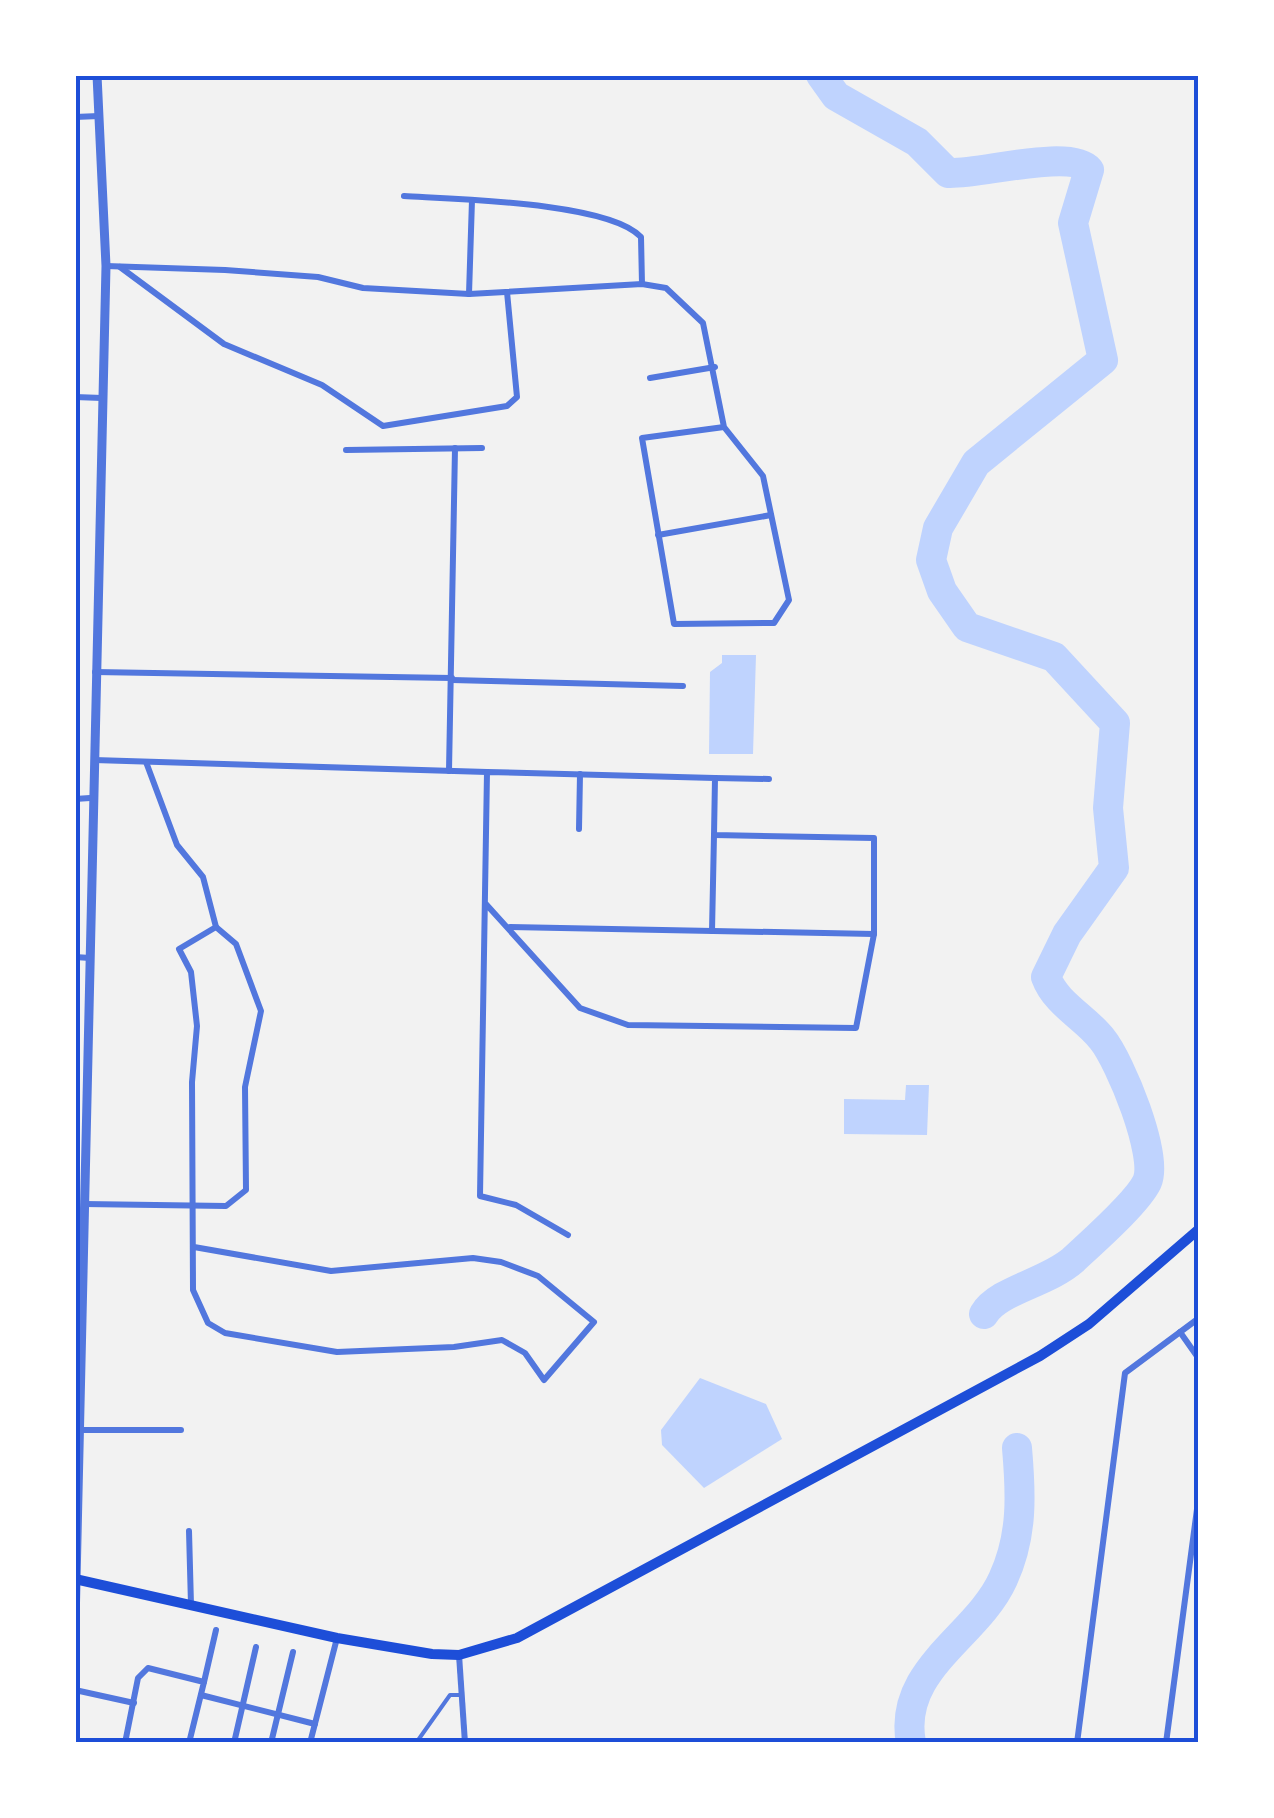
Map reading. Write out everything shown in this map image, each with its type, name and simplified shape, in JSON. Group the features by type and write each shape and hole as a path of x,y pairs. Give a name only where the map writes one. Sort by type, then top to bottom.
{"main road":[{"path":"75,1579 336,1638 460,1655 517,1638 1040,1356 1089,1324 1199,1229"}],"street":[{"path":"75,1625 83,1204 80,1132 90,958 90,798 106,266 97,75"},
{"path":"75,117 100,116"},
{"path":"404,196 515,202 625,224 638,233 643,244 642,284"},
{"path":"469,294 472,200"},
{"path":"106,266 318,277 363,288 469,294 642,284 666,288 703,324 715,367 724,427 763,476 788,600 774,623 674,624 642,438 724,427"},
{"path":"119,266 224,344 322,385 383,426 507,406 517,397 507,292"},
{"path":"650,378 715,367"},
{"path":"75,397 102,398"},
{"path":"449,771 456,448"},
{"path":"346,450 482,448"},
{"path":"658,535 771,515"},
{"path":"94,672 684,686"},
{"path":"92,760 769,779"},
{"path":"83,1204 226,1206 246,1190 245,1087 261,1011 236,944 216,927 203,877 177,845 146,762"},
{"path":"488,772 480,1196 516,1205 568,1235"},
{"path":"578,829 580,774"},
{"path":"712,931 715,778"},
{"path":"75,799 90,798"},
{"path":"486,903 580,1008 628,1024 856,1028 874,934 874,838 714,835"},
{"path":"194,1247 331,1271 473,1258 501,1262 538,1276 594,1322 544,1380 525,1354 502,1340 337,1352 225,1332 208,1322 196,1302 194,1247 192,1082 198,1026 191,972 179,948 216,927"},
{"path":"510,927 874,934"},
{"path":"75,957 90,958"},
{"path":"1076,1743 1124,1374 1199,1318"},
{"path":"1180,1332 1199,1359"},
{"path":"77,1430 181,1430"},
{"path":"1166,1743 1199,1494"},
{"path":"189,1531 191,1606"},
{"path":"189,1743 216,1630"},
{"path":"310,1743 336,1638"},
{"path":"234,1743 256,1647"},
{"path":"271,1743 294,1652"},
{"path":"460,1655 465,1743"},
{"path":"125,1743 138,1678 148,1668 204,1682"},
{"path":"75,1690 134,1703"},
{"path":"201,1694 314,1724"}],"lane":[{"path":"416,1743 450,1695 464,1694"}],"water":[{"path":"722,655 756,655 753,754 709,754 710,672 722,663"},
{"path":"906,1085 929,1085 927,1135 844,1134 844,1099 905,1100"},
{"path":"700,1378 766,1404 782,1439 704,1488 662,1445 661,1430"}],"waterway":[{"path":"821,75 836,96 917,142 948,173 1063,161 1089,170 1073,223 1103,360 976,463 938,528 931,560 942,591 967,627 1054,657 1115,723 1108,808 1114,868 1067,934 1046,977 1064,1003 1110,1050 1136,1109 1149,1169 1147,1182 1134,1201 1073,1260 1000,1299 984,1314"},
{"path":"911,1743 910,1717 916,1694 942,1655 991,1600 1010,1563 1019,1515 1017,1448"}]}
